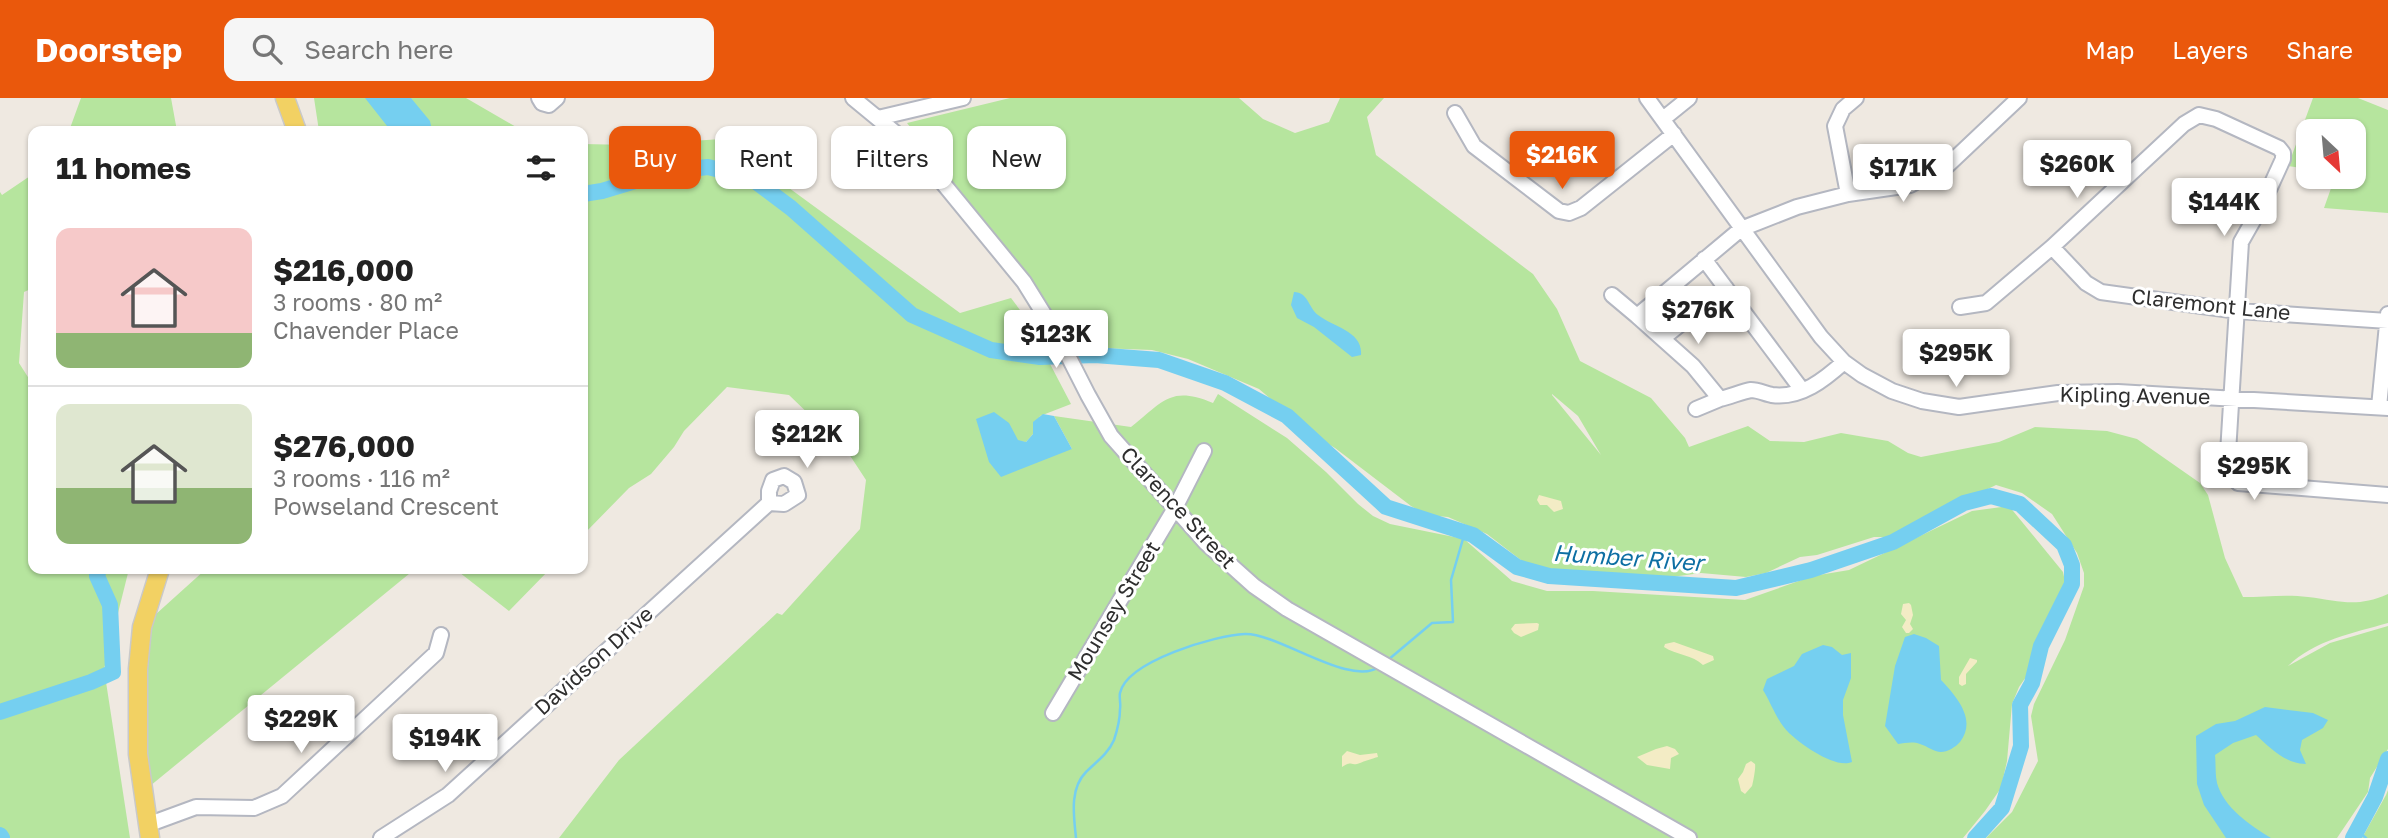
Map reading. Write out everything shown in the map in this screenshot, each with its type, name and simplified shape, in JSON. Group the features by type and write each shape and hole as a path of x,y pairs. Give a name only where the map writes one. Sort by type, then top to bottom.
{"main road":[{"path":"285,98 296,126"},
{"path":"149,832 138,754 138,668 142,627 158,574"}],"street":[{"path":"539,98 542,103 549,105 557,98"},
{"name":"Clarence Street","path":"853,98 911,147 955,196 1024,282 1060,340 1111,436 1206,543 1254,586 1287,609 1689,838"},
{"path":"878,118 963,98"},
{"name":"Kipling Avenue","path":"1647,98 1821,337 1844,362 1892,391 1922,401 1959,407 2058,393 2118,392 2384,408"},
{"path":"1663,119 1689,98"},
{"path":"1848,194 1835,126 1843,109 1856,98"},
{"path":"1637,316 1741,229 1797,207 1848,194 1910,185 1948,165 2019,98"},
{"path":"1455,113 1474,146 1559,211 1569,213 1581,208 1674,134"},
{"path":"1960,307 1986,303 2052,247 2184,124 2199,115 2216,118 2279,148 2283,153 2283,159 2262,205 2241,242 2227,469 2238,483 2388,495"},
{"name":"Claremont Lane","path":"2052,247 2086,283 2101,292 2238,311 2388,321"},
{"path":"1704,258 1802,390"},
{"path":"1663,338 1726,288"},
{"path":"1612,295 1693,366 1720,398"},
{"path":"2384,408 2388,314"},
{"path":"1696,409 1720,398 1751,390 1773,396 1802,390 1825,380 1844,362"},
{"name":"Mounsey Street","path":"1053,713 1175,508 1204,451"},
{"name":"Davidson Drive","path":"381,838 448,795 769,503"},
{"path":"149,832 197,807 254,808 282,796 436,653 441,635"}],"green space":[{"path":"81,98 171,98 176,126 71,126"},
{"path":"314,98 466,98 514,126 318,126"},
{"path":"1010,98 1239,98 1263,119 1295,133 1329,122 1340,98 1384,98 1367,117 1376,155 1533,274 1557,309 1580,361 1651,398 1685,438 1689,447 1748,426 1770,441 1804,442 1841,433 1888,441 1921,457 1999,442 2035,427 2107,431 2137,439 2200,483 2208,495 2225,558 2243,597 2292,596 2357,602 2388,594 2388,623 2322,644 2288,666 2330,643 2388,626 2388,749 2370,778 2368,792 2337,838 1986,838 2012,812 2038,761 2031,716 2034,704 2065,640 2084,586 2084,573 2077,553 2052,514 2022,493 1996,485 1889,537 1874,537 1817,555 1800,557 1766,573 1746,577 1701,573 1664,578 1535,571 1487,534 1448,517 1427,515 1411,506 1335,448 1312,434 1259,389 1188,359 1152,350 1072,347 1028,281 953,183 953,126 909,126 907,123","holes":["1552,394 1578,416 1601,455 1552,395"]},
{"path":"2313,98 2358,98 2388,110 2388,213 2324,208 2331,189 2366,189 2366,119 2305,119"},
{"path":"715,139 715,189 790,189 960,313 1011,298 1026,318 1071,404 1040,416 1033,434 1026,442 985,439 1072,449 1054,416 1131,427 1168,399 1187,396 1213,403 1218,394 1287,438 1373,516 1390,524 1464,539 1512,581 1547,591 1745,600 1813,576 1849,570 1972,511 2009,506 2063,572 2067,591 2035,664 2019,687 2012,704 2007,761 2001,788 1963,838 559,838 619,760 777,613 782,615 860,529 866,480 847,451 789,395 727,387 684,431 651,474 629,488 588,530 588,144 609,145 609,189 701,189 701,140"},
{"path":"2296,144 2296,167 2288,166"},
{"path":"28,177 28,290 24,292 19,363 28,377 28,574 128,574 104,669 130,838 0,838 0,192 2,195"},
{"path":"200,574 409,574 150,786 142,728 145,624"},
{"path":"461,574 545,574 509,611"},
{"path":"2388,790 2388,838 2362,838 2386,795"}],"sand":[{"path":"1539,495 1561,501 1563,509 1554,512 1547,505 1540,505 1537,500"},
{"path":"1909,603 1913,615 1910,624 1913,629 1906,633 1902,627 1906,620 1901,614 1903,604"},
{"path":"1537,623 1538,630 1521,637 1511,629 1515,624"},
{"path":"1674,642 1713,656 1714,660 1703,665 1664,647 1665,644"},
{"path":"1970,658 1977,662 1966,674 1966,684 1962,686 1959,684 1959,677"},
{"path":"1667,746 1679,754 1671,758 1670,769 1647,765 1637,757 1656,749"},
{"path":"1347,751 1360,755 1377,753 1378,757 1342,767 1342,756"},
{"path":"1751,761 1755,764 1754,779 1745,794 1741,791 1738,779 1746,764"}],"water":[{"path":"365,98 411,98 431,126 387,126"},
{"path":"1294,292 1302,294 1318,315 1352,335 1357,340 1361,355 1352,357 1314,327 1297,318 1291,305"},
{"path":"994,412 1009,423 1018,440 1026,442 1033,434 1033,422 1043,414 1054,416 1072,449 1001,477 989,462 976,419"},
{"path":"1914,634 1939,646 1941,680 1959,701 1966,717 1965,734 1960,742 1946,751 1936,751 1909,742 1898,744 1885,726 1895,666 1905,637"},
{"path":"1823,645 1832,647 1842,655 1851,653 1851,678 1843,700 1843,715 1852,762 1828,759 1795,738 1781,724 1763,690 1767,679 1794,666 1802,654"},
{"path":"2265,707 2313,713 2328,720 2323,728 2302,740 2300,750 2306,764 2285,758 2256,735 2233,743 2215,755 2217,783 2225,800 2247,821 2271,838 2226,838 2204,805 2197,784 2196,736 2216,724 2235,721"}],"waterway":[{"name":"Humber River","path":"588,193 665,172 708,167 751,178 791,208 912,315 991,350 1040,357 1095,355 1159,360 1225,383 1287,416 1386,507 1473,535 1517,567 1549,576 1736,588 1811,570 1893,542 1964,503 1991,496 2020,504 2064,545 2072,565 2072,584 2041,646 2032,683 2020,705 2021,746 2002,808 1975,838"},
{"path":"1388,660 1432,623 1453,622 1451,580 1465,532"},
{"path":"0,712 113,672 110,605 98,574"},
{"path":"1076,838 1074,804 1077,787 1086,772 1105,754 1114,740 1120,693 1126,681 1138,670 1174,652 1214,639 1245,634 1259,636 1352,671 1368,671 1380,666"},
{"name":"Humber River","path":"2353,838 2375,797 2388,759"},
{"path":"2358,831 2366,838"}]}
